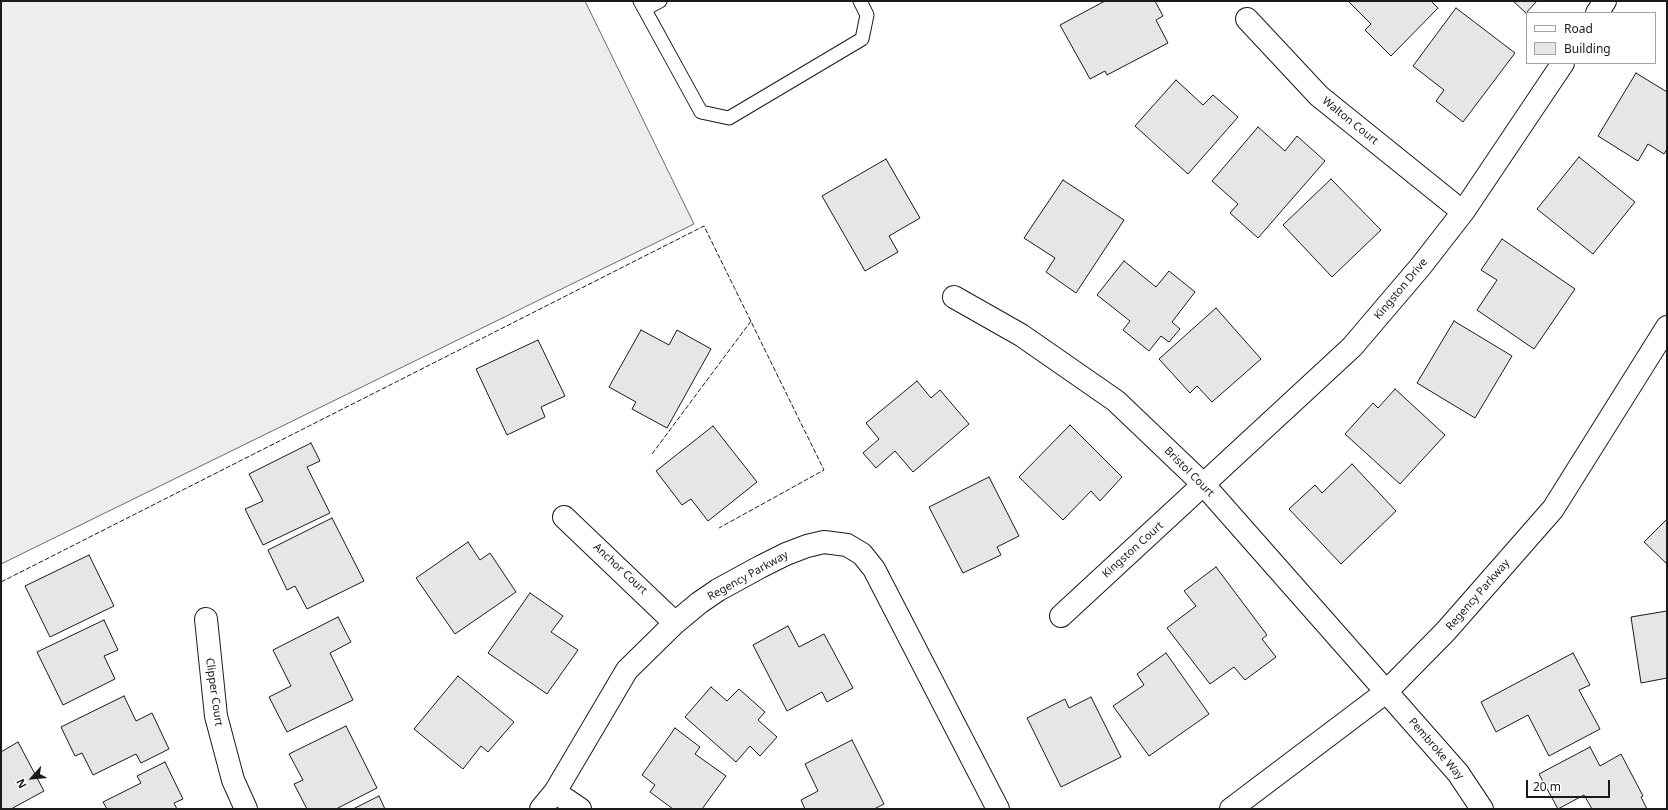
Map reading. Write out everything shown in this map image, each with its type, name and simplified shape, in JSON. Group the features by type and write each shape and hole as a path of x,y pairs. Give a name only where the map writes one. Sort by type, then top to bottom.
{"street":[{"path":"1598,12 1605,1"},
{"name":"Walton Court","path":"1246,19 1319,96 1463,212"},
{"name":"Kingston Drive","path":"1204,485 1352,347 1421,266 1463,212 1562,64"},
{"name":"Bristol Court","path":"954,297 1021,335 1116,401 1204,485 1386,692"},
{"name":"Regency Parkway","path":"1231,809 1386,692 1446,632 1553,509 1667,327"},
{"name":"Kingston Court","path":"1061,616 1204,485"},
{"name":"Anchor Court","path":"564,517 675,623"},
{"name":"Regency Parkway","path":"541,809 555,792 627,670 675,623 699,603 735,580 800,548 824,542 847,545 862,554 874,569 998,809"},
{"name":"Clipper Court","path":"206,619 216,716 232,780 246,809"},
{"name":"Pembroke Way","path":"1386,692 1458,773 1482,809"},
{"path":"555,792 580,809"}],"lane":[{"path":"660,1 642,5 701,112 729,118 862,39 867,14 860,1"}],"shaded area":[{"path":"1,1 585,1 694,224 1,564"}],"building":[{"path":"1105,1 1155,1 1163,16 1156,20 1168,43 1107,75 1105,71 1090,79 1060,25"},
{"path":"1348,1 1431,1 1438,8 1391,56 1365,30 1371,24"},
{"path":"1513,1 1537,1 1526,13"},
{"path":"1456,8 1515,53 1463,122 1436,101 1444,90 1413,66"},
{"path":"1636,73 1667,92 1667,149 1664,154 1648,144 1638,161 1598,136"},
{"path":"1176,80 1203,105 1213,95 1238,117 1188,174 1135,126"},
{"path":"1258,127 1285,151 1297,136 1325,161 1258,238 1230,213 1238,204 1212,181"},
{"path":"1579,157 1635,202 1593,254 1537,209"},
{"path":"886,159 920,218 889,236 898,252 865,271 822,196"},
{"path":"1331,179 1381,230 1332,277 1283,225"},
{"path":"1063,180 1124,220 1076,293 1046,272 1055,258 1024,238"},
{"path":"1502,239 1575,289 1534,349 1477,310 1497,280 1481,270"},
{"path":"1124,261 1156,287 1169,271 1195,292 1172,322 1180,329 1169,342 1161,336 1149,351 1123,330 1130,321 1097,295"},
{"path":"1216,308 1261,359 1212,402 1197,386 1190,393 1159,359"},
{"path":"1454,321 1512,356 1475,418 1417,383"},
{"path":"641,330 669,345 677,330 711,349 667,428 632,409 636,402 609,387"},
{"path":"538,340 565,396 541,407 545,417 507,435 476,369"},
{"path":"917,381 931,398 940,390 969,424 913,472 895,451 876,468 863,453 879,439 866,423"},
{"path":"1395,389 1445,435 1400,484 1345,434 1373,403 1378,408"},
{"path":"1070,425 1122,477 1100,501 1091,491 1063,520 1019,477"},
{"path":"713,426 757,482 708,521 691,499 682,505 656,471"},
{"path":"311,443 320,461 307,467 330,513 263,545 245,509 263,501 249,474"},
{"path":"1352,464 1396,511 1341,564 1289,509 1315,485 1322,493"},
{"path":"989,477 1019,536 997,547 1001,555 963,573 929,507"},
{"path":"332,518 364,581 307,609 295,586 287,590 268,550"},
{"path":"1667,519 1667,564 1644,542"},
{"path":"468,542 480,560 490,553 516,592 455,634 416,578"},
{"path":"89,555 114,606 50,637 25,586"},
{"path":"1216,567 1267,635 1262,639 1276,657 1245,680 1234,667 1210,684 1167,628 1196,606 1184,591"},
{"path":"530,593 563,616 551,632 578,650 547,694 488,653"},
{"path":"1667,611 1667,678 1641,683 1631,617"},
{"path":"338,617 351,642 330,653 353,700 287,732 269,697 291,686 273,650"},
{"path":"104,620 118,650 104,656 115,679 63,705 37,652"},
{"path":"788,626 799,647 824,634 853,688 827,702 822,692 787,711 753,645"},
{"path":"1166,653 1209,714 1149,756 1113,706 1144,685 1137,674"},
{"path":"1573,653 1590,685 1579,690 1600,729 1549,756 1528,715 1496,732 1481,702"},
{"path":"458,676 514,722 488,752 481,746 463,769 414,729"},
{"path":"711,687 727,701 739,689 765,712 758,720 777,737 760,756 750,746 736,762 685,717"},
{"path":"124,696 136,721 152,713 169,749 141,763 136,754 93,775 82,753 75,756 61,727"},
{"path":"1091,697 1121,757 1061,787 1027,718 1065,699 1069,708"},
{"path":"346,726 377,788 336,809 307,809 294,784 303,780 289,754"},
{"path":"675,728 700,747 695,754 726,776 702,809 673,809 650,792 655,785 642,775"},
{"path":"852,740 884,804 874,809 805,809 801,800 818,791 805,764"},
{"path":"18,742 44,791 11,809 1,809 1,752"},
{"path":"1590,747 1600,766 1621,754 1643,796 1641,797 1647,809 1592,809 1584,795 1558,809 1539,774"},
{"path":"165,762 183,799 174,803 177,809 107,809 103,802 141,783 137,776"},
{"path":"379,796 385,809 353,809"}],"fence":[{"path":"1,582 704,226 824,470 719,528"},
{"path":"652,454 751,321"}]}
